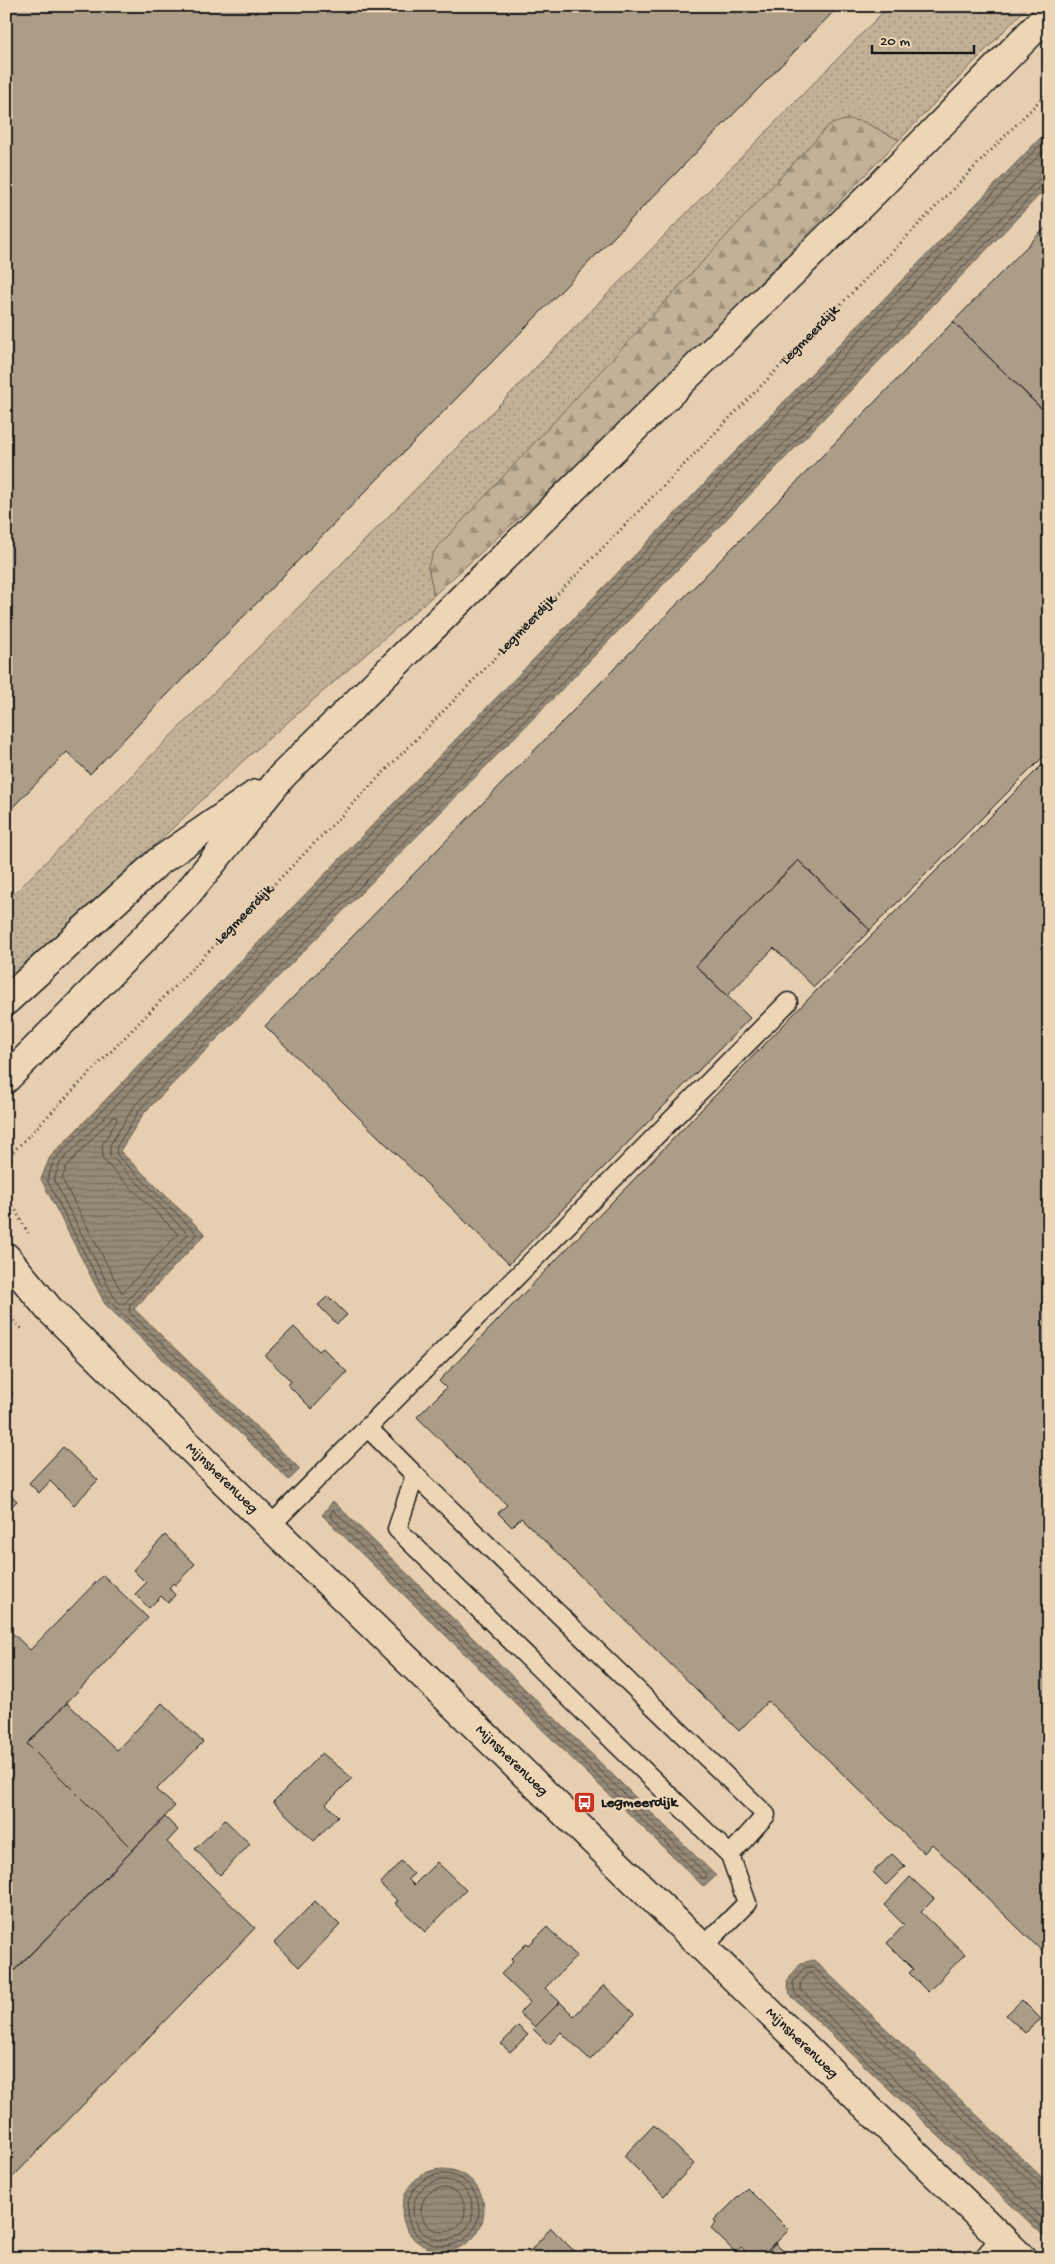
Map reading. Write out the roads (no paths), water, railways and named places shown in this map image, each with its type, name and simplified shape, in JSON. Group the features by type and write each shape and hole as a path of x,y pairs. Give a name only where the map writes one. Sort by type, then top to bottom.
{"main road":[{"path":"6,1078 183,899 282,776 883,183 1049,14"},
{"path":"6,1001 158,862 282,776"},
{"name":"Mijnsherenweg","path":"6,1257 49,1309 1022,2258"}],"lane":[{"path":"270,1526 788,1002"},
{"path":"368,1428 766,1815 730,1855"},
{"path":"415,1475 397,1529 730,1855 747,1903 703,1947"},
{"path":"983,2258 1001,2237"}],"water":[{"path":"1049,129 1049,185 566,685 144,1113 120,1151 205,1234 134,1309 300,1469 289,1480 105,1304 41,1179 50,1157"},
{"path":"333,1501 716,1876 704,1887 322,1515"},
{"path":"814,1960 1049,2184 1049,2241 790,1995 787,1981 801,1963"},
{"path":"443,2169 459,2172 472,2181 481,2194 484,2210 481,2226 472,2239 459,2248 443,2251 427,2248 414,2239 405,2226 402,2210 405,2194 414,2181 427,2172"}],"place":[{"name":"Legmeerdijk","path":"585,1803"}]}
